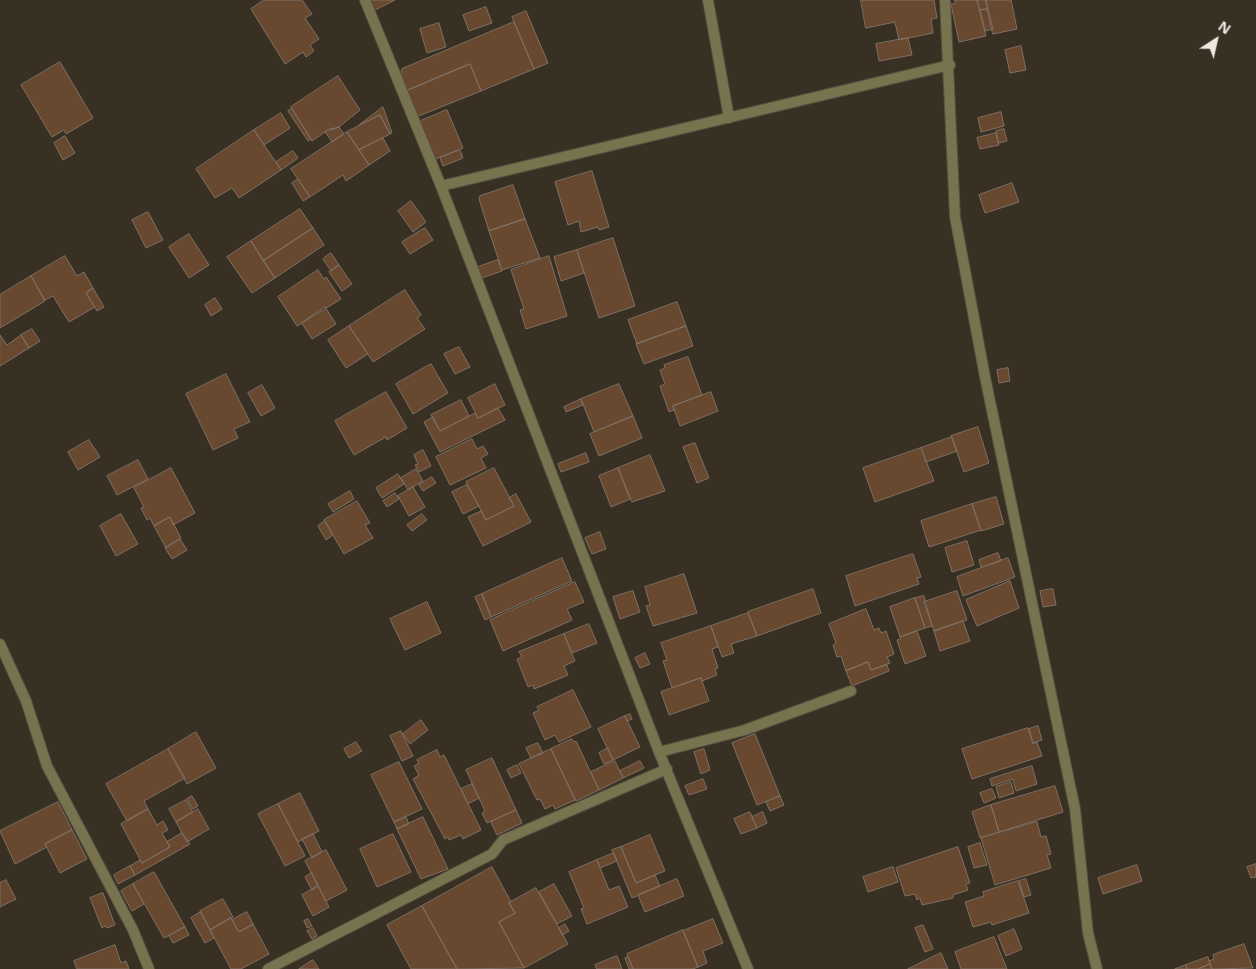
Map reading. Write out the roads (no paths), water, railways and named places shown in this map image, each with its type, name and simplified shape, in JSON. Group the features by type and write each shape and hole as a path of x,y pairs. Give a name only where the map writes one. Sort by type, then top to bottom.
{"street":[{"path":"365,0 442,186 659,752 748,969"},
{"path":"708,0 729,118"},
{"path":"946,0 955,217 985,378 1075,809 1088,933 1097,969"},
{"path":"442,186 950,65"},
{"path":"0,644 26,701 48,766 133,930 149,969"},
{"path":"659,752 745,730 851,691"},
{"path":"268,969 492,854 503,840 667,769"}]}
